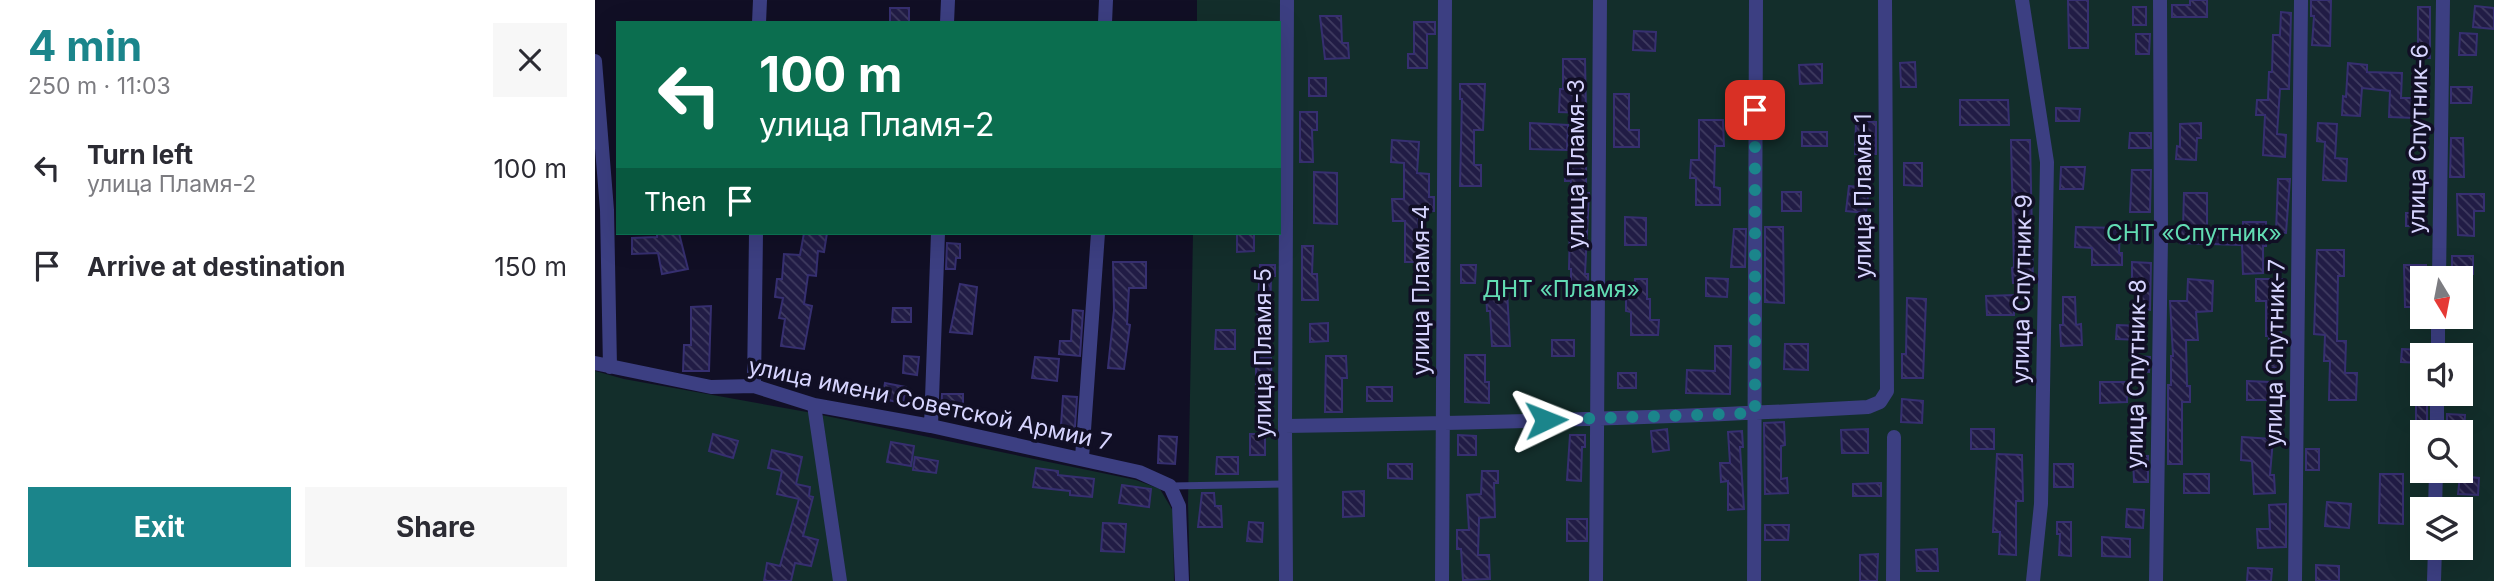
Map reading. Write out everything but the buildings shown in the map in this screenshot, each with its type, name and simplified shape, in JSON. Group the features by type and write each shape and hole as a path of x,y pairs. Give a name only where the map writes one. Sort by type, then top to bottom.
{"street":[{"path":"759,0 759,21"},
{"path":"947,21 948,0"},
{"path":"1105,0 1105,21"},
{"name":"улица Пламя-5","path":"1286,581 1287,0"},
{"name":"улица Пламя-4","path":"1442,581 1445,0"},
{"name":"улица Пламя-3","path":"1596,581 1599,0"},
{"path":"1754,581 1755,0"},
{"name":"улица Пламя-1","path":"1755,413 1868,407 1880,402 1887,391 1885,0"},
{"name":"улица Спутник-9","path":"2022,0 2047,162 2041,504 2033,581"},
{"name":"улица Спутник-8","path":"2156,581 2161,236 2160,0"},
{"name":"улица Спутник-7","path":"2295,581 2301,0"},
{"name":"улица Спутник-6","path":"2439,266 2443,0"},
{"path":"595,61 607,210 610,368"},
{"path":"754,386 756,235"},
{"path":"931,426 939,235"},
{"path":"1082,458 1098,235"},
{"name":"улица имени Советской Армии 7","path":"595,363 711,387 754,386 814,405 1082,458 1139,472 1170,486"},
{"path":"814,405 840,581"},
{"path":"1285,426 1443,424 1755,413"},
{"path":"1893,581 1894,437"},
{"path":"1170,486 1179,506 1182,581"},
{"path":"2434,581 2435,560"}],"lane":[{"path":"1170,486 1286,484"}],"green space":[{"path":"1197,0 2494,0 2494,581 1190,581 1188,503 1193,235 1281,235 1281,21 1197,21"},
{"path":"595,371 624,379 807,412 1136,480 1160,489 1173,511 1174,581 595,581"}],"route":[{"path":"1546,420 1755,413 1755,110"}],"park label":[{"name":"СНТ «Спутник»","path":"2194,233"},
{"name":"ДНТ «Пламя»","path":"1561,289"}]}
